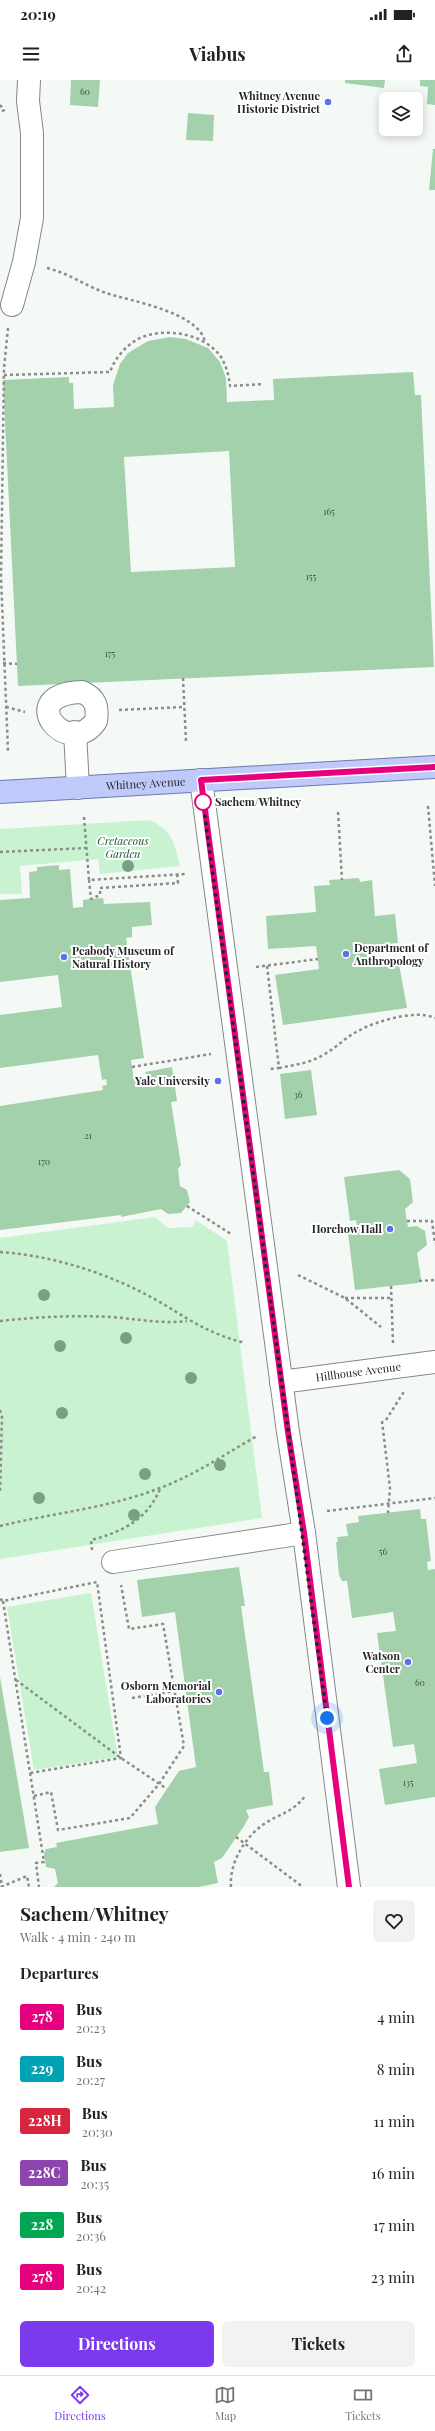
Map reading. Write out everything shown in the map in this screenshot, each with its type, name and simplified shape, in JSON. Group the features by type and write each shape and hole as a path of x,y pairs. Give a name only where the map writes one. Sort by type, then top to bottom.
{"main road":[{"name":"Whitney Avenue","path":"0,792 435,767"}],"street":[{"path":"12,305 24,262 32,218 32,134 28,90"},
{"path":"82,692 90,695 95,701 97,712 92,726 86,731 75,732 64,732 52,725 49,713 50,703 55,696 62,693 82,692"},
{"path":"75,732 78,788"},
{"path":"201,780 281,1382 304,1533 349,1887"},
{"name":"Hillhouse Avenue","path":"281,1382 435,1362"},
{"path":"109,1572 304,1533"}],"path":[{"path":"0,105 4,110 0,113"},
{"path":"24,262 55,270 107,293 166,310 200,332 205,342 221,357 230,386 264,384"},
{"path":"7,332 2,396 1,577 3,663 8,751"},
{"path":"4,375 110,372 118,356 123,351 140,338 158,334 177,333 205,342"},
{"path":"3,663 18,664"},
{"path":"183,678 186,740"},
{"path":"97,712 184,707"},
{"path":"428,806 435,886"},
{"path":"338,812 342,880"},
{"path":"84,816 91,899 100,895 100,888 178,884 177,874"},
{"path":"0,852 86,848"},
{"path":"89,880 185,874"},
{"path":"256,967 318,959"},
{"path":"266,966 279,1068"},
{"path":"270,1069 298,1064 323,1056 359,1030 372,1024 404,1016 435,1016"},
{"path":"132,1067 210,1054"},
{"path":"186,1206 231,1234"},
{"path":"407,1221 432,1221 435,1244"},
{"path":"0,1252 64,1262 94,1272 143,1294 188,1321 227,1338 245,1343"},
{"path":"298,1275 345,1298 381,1327"},
{"path":"419,1281 435,1280"},
{"path":"386,1420 406,1389 402,1366 391,1326 391,1286"},
{"path":"345,1298 390,1298"},
{"path":"0,1321 39,1317 110,1317 170,1323 188,1321"},
{"path":"0,1410 2,1417 0,1493"},
{"path":"382,1421 390,1488 388,1513"},
{"path":"0,1526 83,1511 160,1488 206,1467 257,1436"},
{"path":"93,1554 91,1540 110,1535 127,1528 144,1516 154,1503 160,1488"},
{"path":"327,1511 388,1505 435,1498"},
{"path":"34,1796 51,1792 58,1830 130,1818 159,1784 184,1746 163,1624 128,1629 109,1572 97,1582 2,1600 44,1862 36,1863 39,1887"},
{"path":"97,1582 120,1758"},
{"path":"16,1680 120,1758 167,1789"},
{"path":"132,1698 175,1691"},
{"path":"30,1773 120,1758"},
{"path":"231,1887 234,1862 253,1833 265,1824 296,1808 306,1795"},
{"path":"236,1837 303,1887"},
{"path":"0,1874 2,1887 27,1876 29,1887"}],"green space":[{"name":"Cretaceous Garden","path":"149,820 163,828 168,833 174,844 180,866 100,874 98,859 20,866 22,894 0,894 0,829"},
{"path":"155,1217 168,1228 192,1227 196,1220 227,1241 262,1518 0,1559 0,1238"},
{"path":"91,1593 118,1757 34,1770 7,1607"}],"building":[{"path":"71,80 100,80 98,107 70,105"},
{"path":"345,80 385,80 384,88 345,83"},
{"path":"420,80 435,80 435,105 427,104 428,87 420,86"},
{"path":"188,113 214,115 213,141 186,140"},
{"path":"433,149 435,149 435,190 429,190"},
{"path":"170,337 186,339 208,348 220,362 226,378 227,402 274,400 273,379 413,372 415,395 421,395 434,667 18,686 3,380 69,377 69,383 73,383 74,409 114,407 113,385 120,364 128,353 148,341","holes":["229,451 235,567 131,572 124,457"]},
{"path":"59,865 59,870 70,869 73,908 83,907 83,900 103,898 104,904 150,902 152,925 132,927 132,937 126,938 144,1058 131,1060 134,1081 147,1079 145,1072 172,1067 177,1101 171,1102 181,1165 178,1169 180,1186 187,1190 190,1202 181,1213 168,1214 161,1209 121,1217 121,1215 0,1230 0,1106 103,1090 102,1086 107,1085 106,1079 102,1080 98,1055 0,1068 0,1015 62,1007 58,975 0,982 0,900 30,898 29,872 37,871 37,867"},
{"name":"Department of Anthropology","path":"359,878 360,882 372,880 375,916 395,914 398,943 374,945 375,961 398,959 407,1008 283,1025 275,975 319,969 316,946 268,949 266,916 316,912 314,886 330,885 329,880"},
{"path":"311,1070 317,1115 285,1119 280,1074"},
{"name":"Horchow Hall","path":"399,1170 410,1179 413,1202 405,1209 408,1227 417,1226 425,1231 427,1245 417,1253 421,1279 418,1283 355,1290 348,1233 358,1232 356,1220 350,1221 344,1177"},
{"path":"420,1509 421,1519 426,1519 431,1561 427,1562 428,1570 435,1569 435,1797 385,1805 379,1769 417,1763 414,1744 393,1747 377,1633 396,1631 393,1612 352,1618 347,1581 342,1581 339,1575 336,1542 338,1542 337,1537 348,1536 346,1524 359,1522 358,1516"},
{"name":"Osborn Memorial Laboratories","path":"239,1567 245,1606 241,1606 264,1772 269,1772 273,1805 246,1810 249,1817 244,1826 222,1858 214,1862 218,1883 199,1887 54,1887 58,1883 55,1869 46,1867 44,1853 46,1849 57,1847 56,1843 158,1824 155,1807 179,1771 196,1767 175,1612 142,1617 137,1580"},
{"path":"0,1677 29,1848 0,1852"}],"bus line":[{"name":"278","path":"349,1887 304,1533 288,1432 201,780 435,767"}],"place":[{"name":"Whitney Avenue Historic District","path":"328,102"},
{"name":"Sachem/Whitney","path":"203,802"},
{"name":"Department of Anthropology","path":"346,954"},
{"name":"Peabody Museum of Natural History","path":"64,957"},
{"name":"Yale University","path":"218,1081"},
{"name":"Horchow Hall","path":"390,1229"},
{"name":"Watson Center","path":"408,1662"},
{"name":"Osborn Memorial Laboratories","path":"219,1692"}],"route":[{"path":"203,802 288,1432 304,1533 327,1718"}]}
